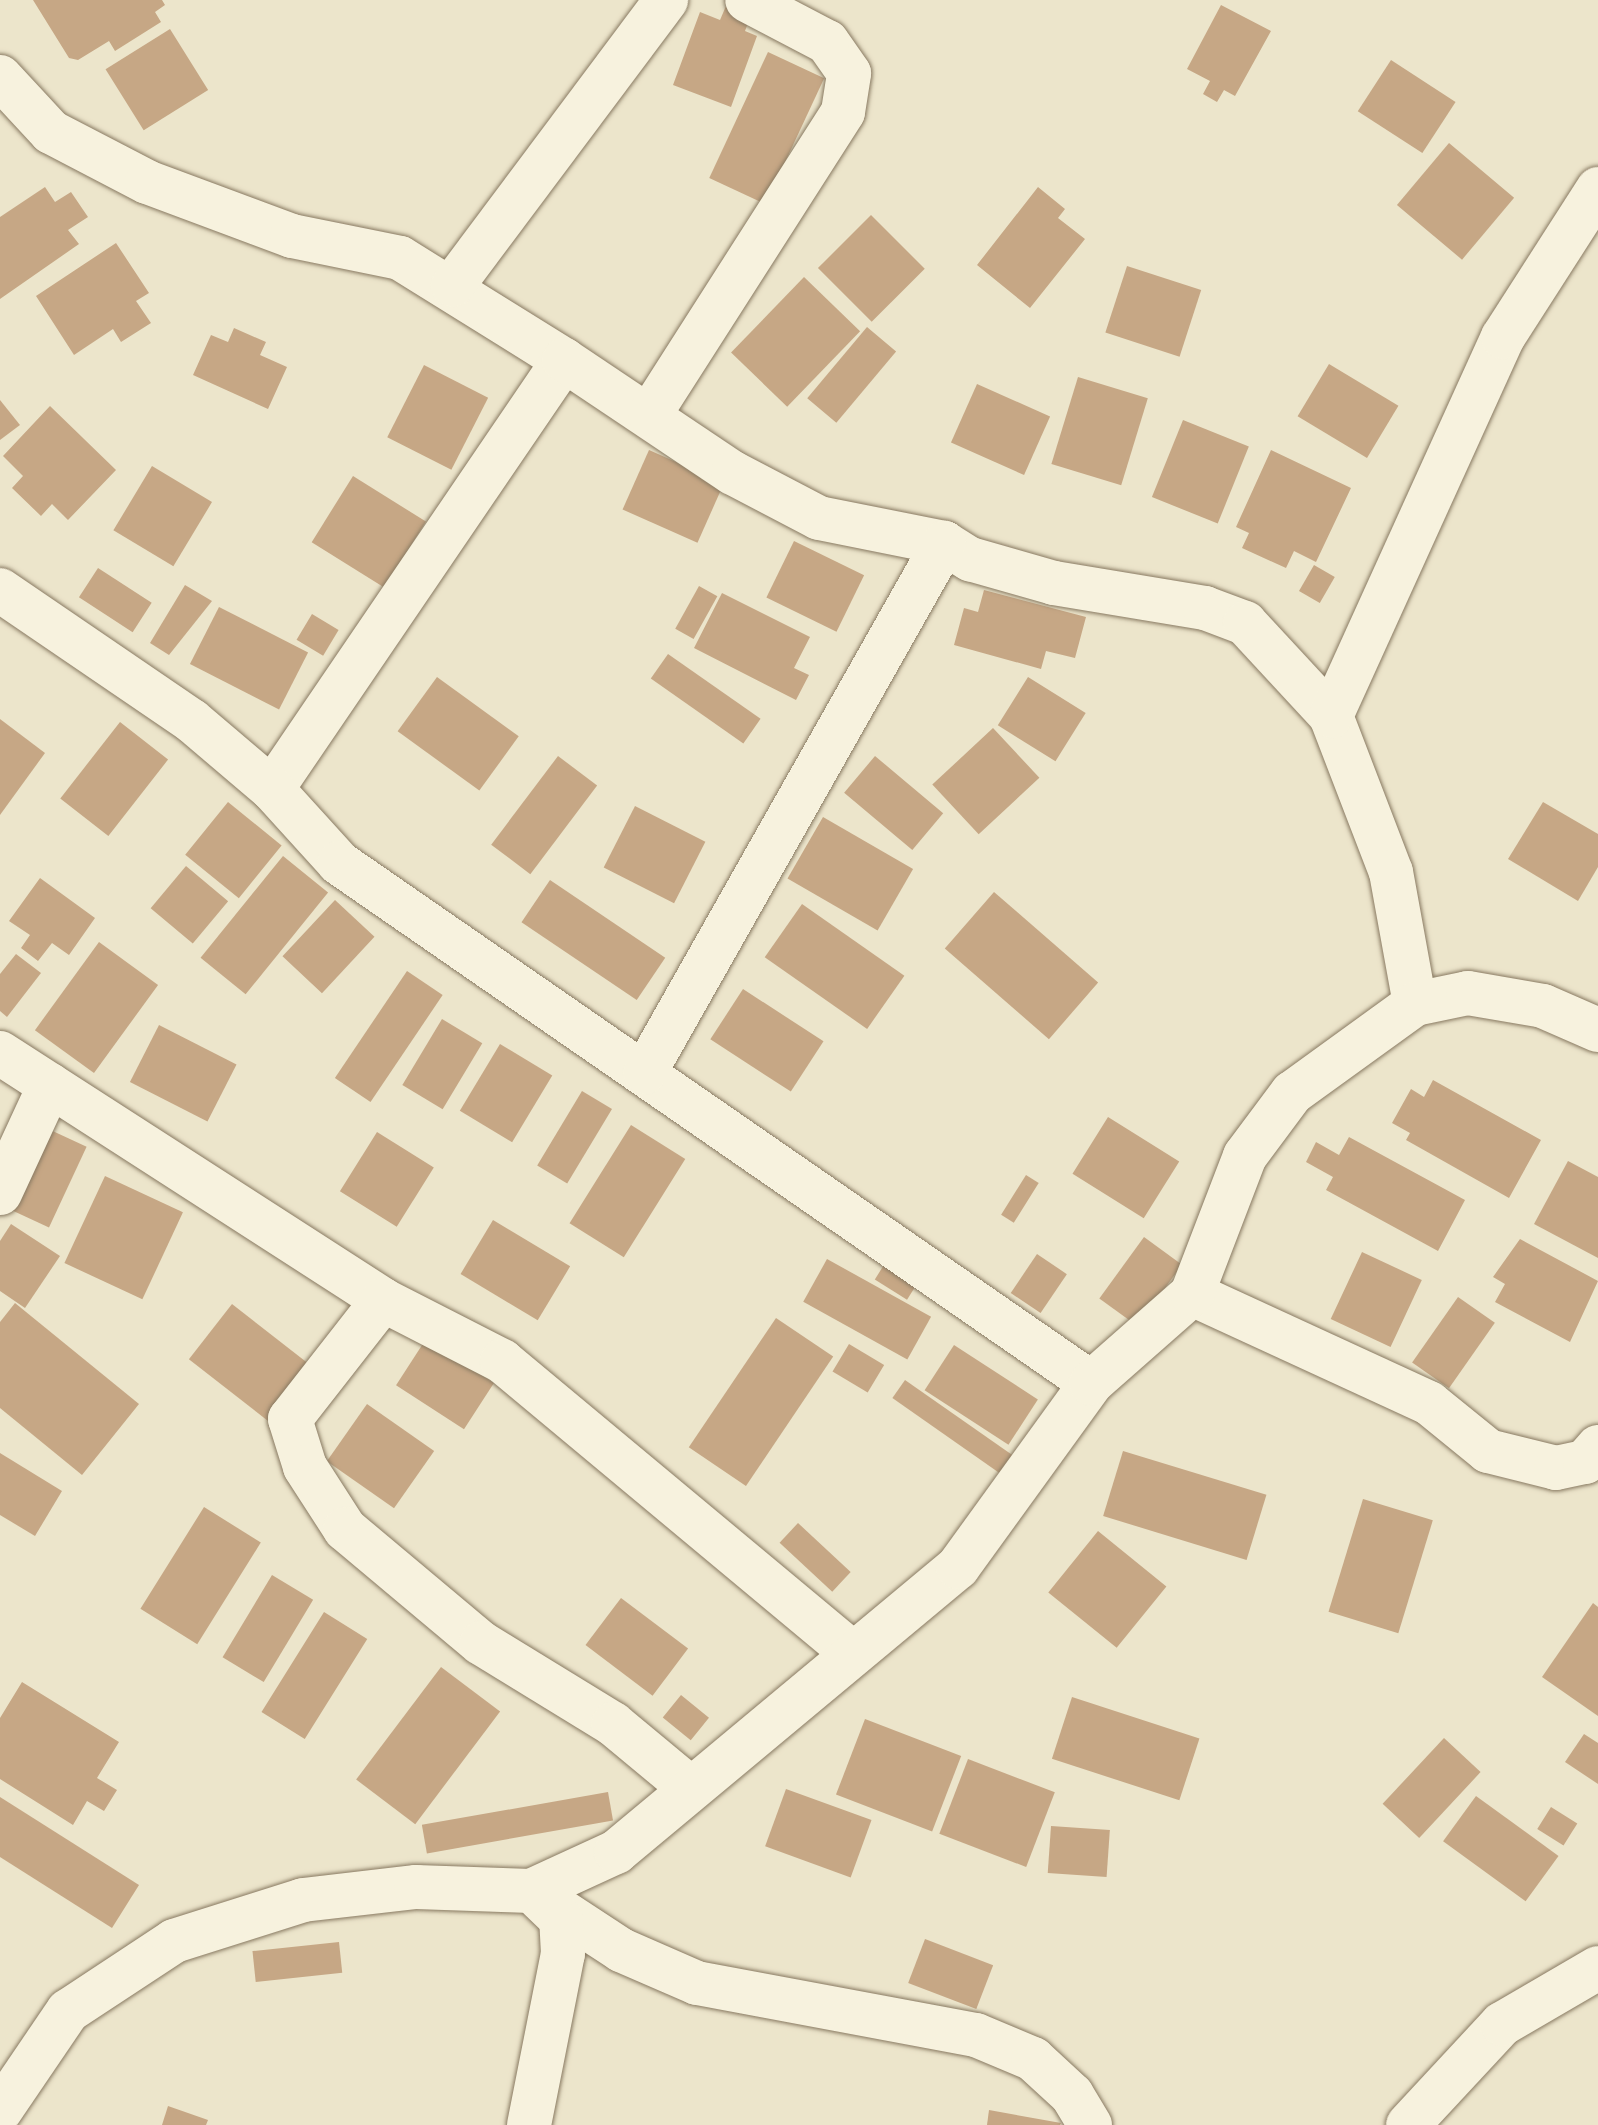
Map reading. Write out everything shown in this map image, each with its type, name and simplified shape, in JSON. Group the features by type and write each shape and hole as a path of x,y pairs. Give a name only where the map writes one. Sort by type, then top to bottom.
{"street":[{"path":"453,285 666,0"},
{"path":"650,414 843,112 849,73 827,42 747,0"},
{"path":"0,77 51,132 147,182 292,236 400,258 453,285 650,414 733,473 819,518 944,543 970,559 1054,583 1205,608 1245,623 1331,716 1391,872 1415,1004"},
{"path":"1331,716 1503,337 1598,189"},
{"path":"272,789 564,360"},
{"path":"645,1072 944,543"},
{"path":"0,590 192,721 272,789 339,863 1091,1383"},
{"path":"0,2111 68,2011 174,1941 303,1900 416,1887 531,1891 616,1852 958,1567 1091,1383 1192,1294 1245,1156 1292,1093 1415,1004 1468,993 1543,1006 1598,1030"},
{"path":"0,1053 383,1300 502,1361 853,1653"},
{"path":"0,1193 50,1085"},
{"path":"1192,1294 1429,1403 1488,1451 1556,1468 1585,1462 1598,1447"},
{"path":"383,1300 290,1419 305,1467 345,1529 481,1643 613,1724 690,1788"},
{"path":"529,2125 563,1954 561,1919 531,1891"},
{"path":"531,1891 621,1950 697,1983 976,2035 1019,2053 1072,2095 1090,2125"},
{"path":"1408,2125 1502,2024 1598,1968"}],"building":[{"path":"33,0 162,0 165,5 155,12 161,22 115,51 109,41 78,60 69,58"},
{"path":"1221,5 1271,31 1235,96 1224,90 1217,102 1203,94 1210,81 1187,69"},
{"path":"726,6 751,15 745,31 757,36 731,107 673,85 700,12 720,20"},
{"path":"170,29 208,90 144,130 106,69"},
{"path":"768,52 824,78 765,204 709,178"},
{"path":"1391,60 1456,102 1422,153 1358,111"},
{"path":"1449,143 1514,198 1462,260 1397,205"},
{"path":"45,187 55,202 71,192 88,217 68,230 79,244 0,299 0,217"},
{"path":"1038,187 1065,209 1058,218 1085,239 1030,308 977,265"},
{"path":"871,215 925,269 872,322 818,268"},
{"path":"116,243 149,293 136,301 151,323 121,342 113,329 74,355 36,296"},
{"path":"1127,266 1201,290 1180,357 1105,333"},
{"path":"804,277 860,331 787,407 731,353"},
{"path":"867,327 896,351 836,423 807,398"},
{"path":"234,328 266,342 260,355 287,367 268,409 193,375 211,335 228,342"},
{"path":"1329,364 1398,406 1367,458 1298,416"},
{"path":"424,365 488,398 451,470 387,437"},
{"path":"1078,377 1148,398 1121,485 1051,464"},
{"path":"977,384 1050,417 1024,475 951,442"},
{"path":"0,400 20,425 0,440"},
{"path":"50,406 116,470 68,520 52,504 41,516 12,488 23,476 3,456"},
{"path":"1183,420 1249,447 1218,524 1152,497"},
{"path":"649,450 724,483 697,543 623,509"},
{"path":"1271,450 1351,488 1316,562 1294,551 1286,568 1242,548 1249,533 1236,527"},
{"path":"152,466 212,502 173,566 113,530"},
{"path":"353,476 426,522 385,588 312,542"},
{"path":"794,541 864,575 836,632 766,598"},
{"path":"1314,565 1335,577 1320,603 1299,591"},
{"path":"98,568 152,603 133,632 79,597"},
{"path":"185,585 212,601 169,655 150,643"},
{"path":"699,586 717,596 694,639 675,629"},
{"path":"984,590 1086,617 1075,658 1046,651 1041,669 954,645 964,608 978,612"},
{"path":"722,593 810,637 794,668 809,675 796,700 694,648"},
{"path":"219,607 308,652 279,709 190,664"},
{"path":"312,614 339,630 323,656 297,640"},
{"path":"668,654 761,719 743,743 651,679"},
{"path":"437,677 519,736 479,791 398,731"},
{"path":"1028,677 1086,713 1055,761 998,725"},
{"path":"0,719 45,753 0,815"},
{"path":"120,722 168,760 108,836 60,798"},
{"path":"993,728 1039,778 979,834 932,785"},
{"path":"558,756 597,785 530,874 491,845"},
{"path":"875,756 943,813 912,850 844,793"},
{"path":"228,802 282,845 239,898 185,855"},
{"path":"1543,802 1598,834 1598,867 1578,901 1508,859"},
{"path":"635,806 705,842 674,903 604,867"},
{"path":"823,817 913,869 878,930 788,878"},
{"path":"283,856 328,893 246,994 201,958"},
{"path":"186,866 228,901 193,943 151,908"},
{"path":"40,878 95,918 69,955 52,943 38,961 21,948 30,935 9,921"},
{"path":"550,880 665,958 637,1000 521,922"},
{"path":"994,892 1098,983 1049,1039 945,949"},
{"path":"335,900 374,937 322,993 282,956"},
{"path":"802,904 904,976 867,1029 765,957"},
{"path":"99,942 158,985 94,1073 35,1030"},
{"path":"16,954 41,973 7,1017 0,1011 0,974"},
{"path":"407,971 443,995 371,1102 335,1078"},
{"path":"743,989 824,1041 791,1092 710,1039"},
{"path":"442,1019 482,1043 443,1109 402,1085"},
{"path":"159,1025 237,1064 207,1122 130,1082"},
{"path":"500,1044 552,1075 512,1142 460,1111"},
{"path":"1433,1080 1541,1140 1509,1198 1406,1140 1410,1133 1392,1123 1411,1089 1424,1097"},
{"path":"582,1091 612,1109 567,1184 537,1166"},
{"path":"1108,1117 1179,1162 1144,1218 1072,1174"},
{"path":"631,1125 685,1159 624,1257 570,1223"},
{"path":"44,1127 87,1147 49,1228 6,1208"},
{"path":"377,1132 434,1168 397,1227 340,1191"},
{"path":"1349,1137 1465,1200 1438,1251 1326,1190 1333,1177 1306,1162 1316,1142 1339,1155"},
{"path":"1568,1161 1598,1177 1598,1258 1534,1224"},
{"path":"1026,1175 1039,1183 1014,1223 1001,1215"},
{"path":"105,1176 183,1212 142,1299 64,1263"},
{"path":"493,1220 570,1266 538,1320 461,1274"},
{"path":"11,1224 60,1256 25,1308 0,1291 0,1241"},
{"path":"1144,1237 1182,1265 1137,1326 1099,1298"},
{"path":"1520,1239 1598,1281 1570,1342 1495,1302 1505,1284 1493,1277"},
{"path":"1362,1252 1422,1280 1391,1347 1331,1319"},
{"path":"1037,1254 1067,1274 1041,1313 1011,1293"},
{"path":"827,1259 931,1317 907,1360 803,1302"},
{"path":"887,1260 919,1280 907,1300 875,1280"},
{"path":"1458,1297 1495,1323 1449,1388 1412,1363"},
{"path":"15,1303 139,1404 82,1475 0,1408 0,1322"},
{"path":"232,1304 311,1366 268,1421 189,1359"},
{"path":"776,1318 833,1357 746,1486 689,1447"},
{"path":"426,1339 494,1383 464,1429 396,1385"},
{"path":"849,1344 884,1365 868,1393 833,1371"},
{"path":"954,1345 1038,1399 1008,1445 925,1390"},
{"path":"905,1380 1024,1463 1011,1481 892,1398"},
{"path":"367,1404 434,1451 394,1508 327,1461"},
{"path":"1123,1451 1266,1495 1247,1560 1103,1516"},
{"path":"0,1453 62,1491 35,1536 0,1515"},
{"path":"1363,1499 1433,1520 1398,1633 1329,1612"},
{"path":"204,1507 261,1543 197,1644 140,1609"},
{"path":"798,1523 851,1572 832,1592 780,1543"},
{"path":"1098,1531 1166,1586 1117,1648 1048,1592"},
{"path":"272,1575 313,1600 264,1682 223,1657"},
{"path":"621,1598 688,1649 653,1696 585,1645"},
{"path":"1593,1603 1598,1607 1598,1716 1542,1677"},
{"path":"324,1612 367,1639 305,1739 261,1712"},
{"path":"441,1667 500,1712 415,1824 356,1780"},
{"path":"22,1682 119,1742 97,1778 117,1790 104,1811 87,1801 73,1825 0,1779 0,1718"},
{"path":"681,1695 709,1718 691,1740 663,1718"},
{"path":"1072,1697 1199,1738 1179,1800 1052,1759"},
{"path":"865,1719 961,1756 932,1832 836,1795"},
{"path":"1584,1734 1598,1743 1598,1784 1565,1762"},
{"path":"1444,1738 1481,1772 1419,1838 1383,1804"},
{"path":"968,1759 1055,1792 1026,1867 939,1834"},
{"path":"786,1789 872,1820 851,1877 765,1846"},
{"path":"608,1792 613,1821 427,1853 422,1825"},
{"path":"1476,1796 1559,1856 1526,1901 1443,1841"},
{"path":"0,1797 139,1885 112,1928 0,1857"},
{"path":"1551,1807 1577,1823 1564,1845 1537,1829"},
{"path":"1051,1826 1110,1830 1107,1877 1048,1873"},
{"path":"925,1939 993,1965 976,2009 908,1983"},
{"path":"339,1942 342,1973 256,1982 252,1951"},
{"path":"168,2106 208,2120 206,2125 162,2125"},
{"path":"989,2110 1061,2123 987,2125"}]}
